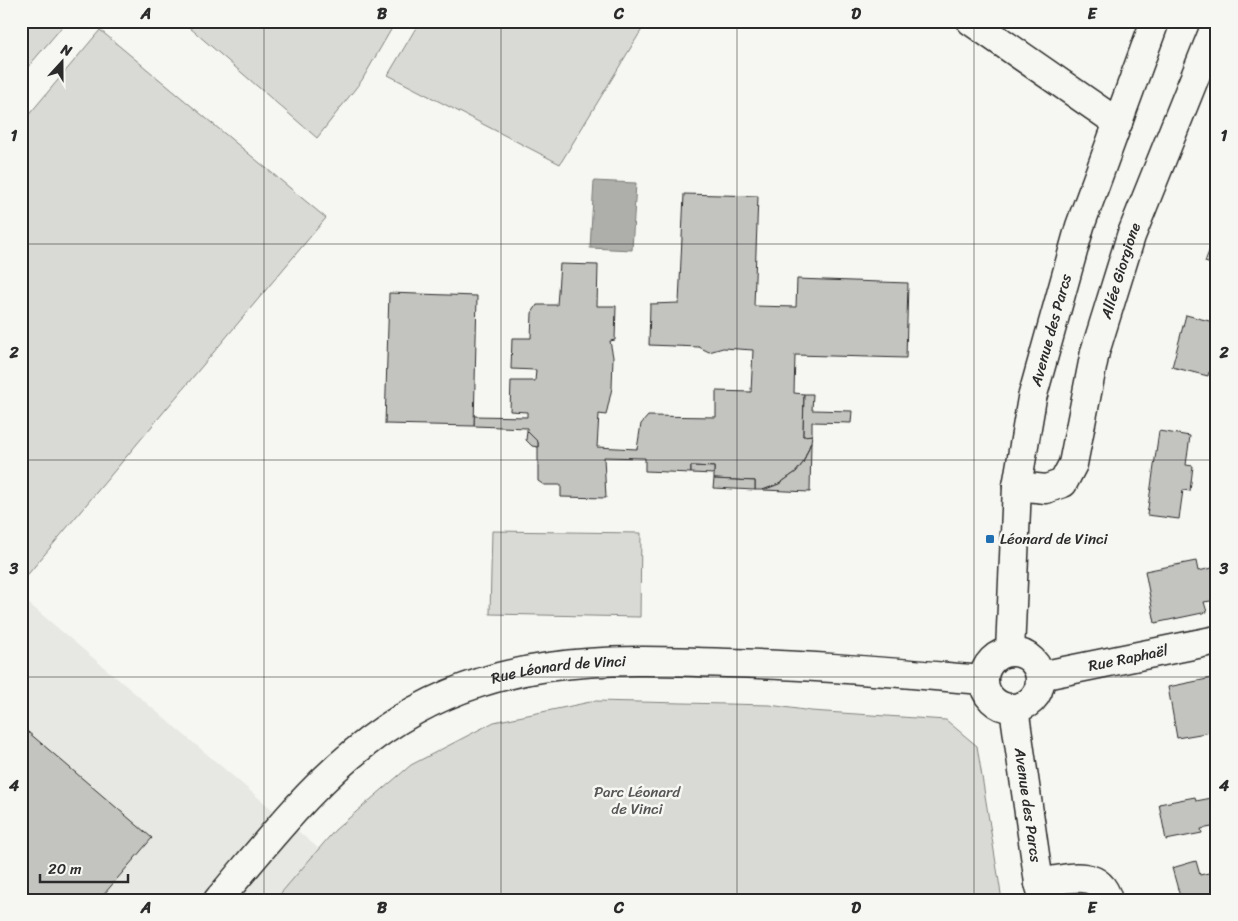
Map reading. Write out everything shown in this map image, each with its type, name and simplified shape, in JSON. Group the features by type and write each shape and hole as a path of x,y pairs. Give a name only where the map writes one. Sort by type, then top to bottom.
{"street":[{"path":"972,21 1118,123"},
{"name":"Avenue des Parcs","path":"1010,652 1017,486 1038,379 1080,226 1155,21"},
{"name":"Allée Giorgione","path":"1017,486 1046,489 1063,483 1073,464 1095,352 1131,236 1217,22"},
{"name":"Rue Raphaël","path":"1040,676 1217,640"},
{"path":"1010,652 1028,657 1036,666 1040,676 1039,689 1034,698 1023,706 1014,708 1003,707 994,702 988,696 983,680 990,662 1000,654 1010,652"},
{"name":"Rue Léonard de Vinci","path":"218,900 301,803 344,760 385,728 423,706 481,681 530,668 591,661 650,660 801,665 983,680"},
{"name":"Avenue des Parcs","path":"1014,708 1042,891"},
{"path":"1042,891 1084,878 1096,880 1105,890 1108,900"}],"shaded area":[{"path":"594,181 636,183 632,250 590,248"},
{"path":"21,597 319,849 275,900 21,900"}],"green space":[{"path":"21,21 67,21 21,75"},
{"path":"182,21 396,21 362,80 317,138"},
{"path":"420,21 647,21 560,164 388,75"},
{"path":"100,30 326,218 24,579 21,576 21,124"},
{"path":"492,531 641,533 640,617 490,614"},
{"name":"Parc Léonard de Vinci","path":"595,701 770,705 811,711 946,720 977,746 1002,900 275,900 335,830 411,765 494,722"}],"building":[{"path":"684,194 758,196 754,306 796,307 797,279 908,283 906,358 795,355 794,393 804,394 803,436 812,435 803,463 796,472 779,484 763,490 755,490 755,481 714,479 714,467 691,466 691,473 645,471 645,458 604,457 606,498 561,497 561,485 544,485 538,481 538,442 527,431 527,428 474,426 474,416 527,417 527,412 510,411 511,381 535,381 536,370 511,369 512,338 531,338 532,313 537,305 557,305 560,264 598,265 597,306 616,306 615,340 610,341 613,357 612,388 606,415 599,414 597,447 637,449 641,424 648,416 716,417 716,391 751,392 753,350 723,348 709,352 699,347 649,345 650,304 679,303"},
{"path":"1217,230 1217,266 1205,262"},
{"path":"389,293 477,296 474,426 385,424"},
{"path":"1186,315 1217,323 1217,374 1209,372 1208,376 1172,367"},
{"path":"804,394 813,394 812,410 852,411 851,423 812,422 812,435 803,436"},
{"path":"527,431 538,442 538,447 532,446 526,440"},
{"path":"1159,431 1190,436 1186,465 1193,466 1190,491 1183,490 1179,519 1147,515"},
{"path":"811,442 810,492 763,490 779,484 796,472 803,463"},
{"path":"691,466 714,467 714,474 691,473"},
{"path":"714,479 755,481 755,490 713,488"},
{"path":"1196,561 1198,571 1217,567 1217,600 1204,602 1207,612 1155,623 1145,571"},
{"path":"1217,677 1217,731 1177,738 1168,687"},
{"path":"21,726 152,838 99,900 21,900"},
{"path":"1195,797 1196,801 1217,797 1217,826 1201,829 1202,833 1166,840 1159,804"},
{"path":"1196,861 1200,875 1217,871 1217,900 1181,900 1172,868"}],"place":[{"name":"Léonard de Vinci","path":"990,539"}]}
